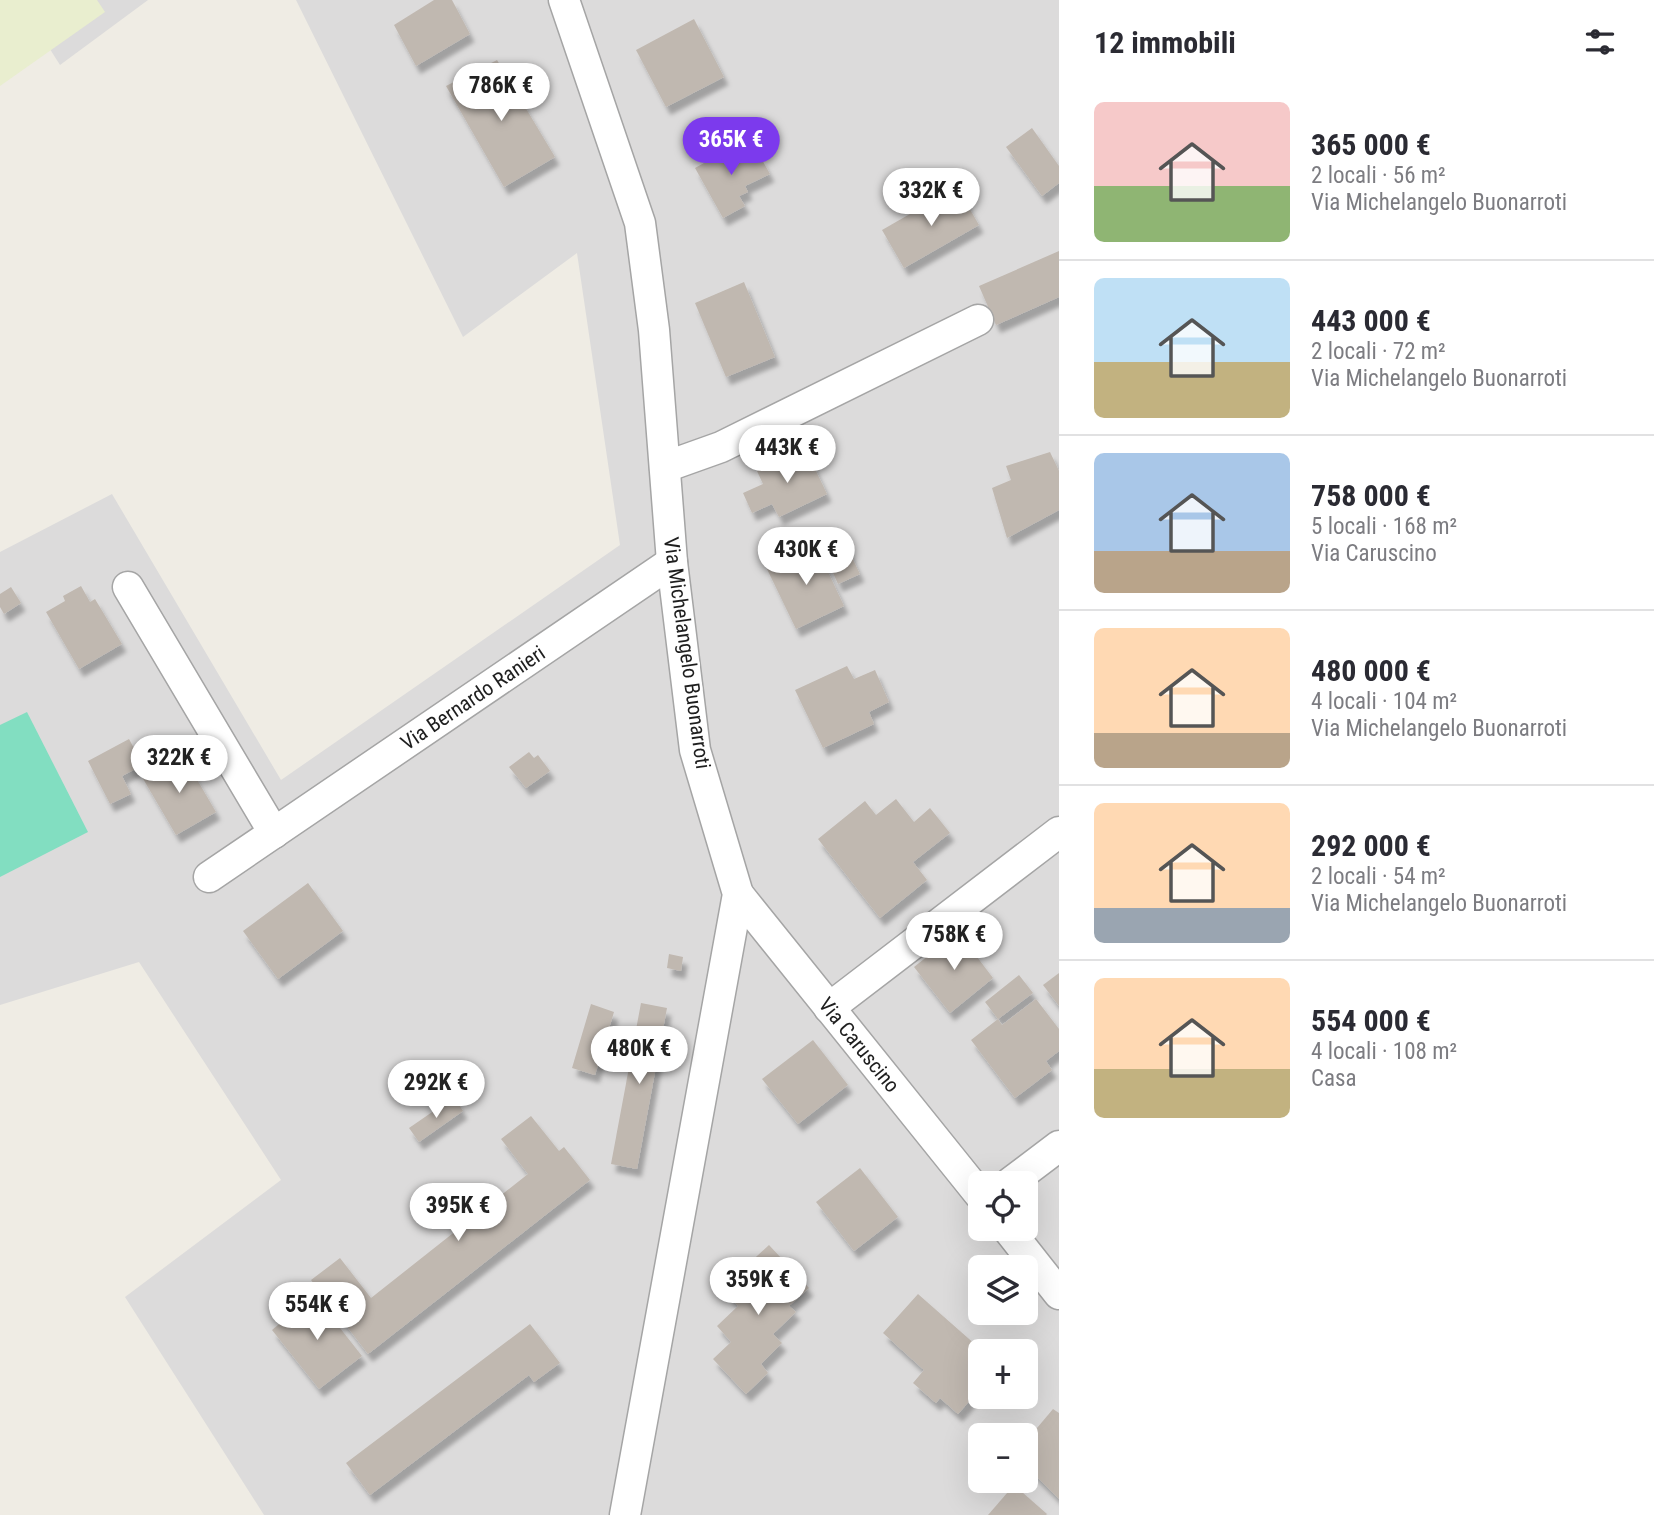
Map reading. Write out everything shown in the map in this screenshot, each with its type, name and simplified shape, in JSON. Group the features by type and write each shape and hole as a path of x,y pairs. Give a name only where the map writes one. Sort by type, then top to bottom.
{"street":[{"name":"Via Michelangelo Buonarroti","path":"564,0 640,223 654,330 672,562 695,750 738,894 625,1515"},
{"path":"665,467 721,447 978,320"},
{"name":"Via Bernardo Ranieri","path":"209,877 672,562"},
{"path":"128,587 274,833"},
{"path":"829,1008 1059,832"},
{"name":"Via Caruscino","path":"738,894 968,1180"},
{"path":"1026,1171 1059,1146"},
{"path":"1017,1241 1059,1294"}],"shaded area":[{"path":"19,0 148,0 60,65"},
{"path":"296,0 1059,0 1059,1515 264,1515 125,1297 281,1180 139,962 0,1005 0,552 112,494 281,780 620,545 577,253 463,337"}],"green space":[{"path":"0,0 97,0 105,12 0,86"},
{"path":"27,712 88,832 0,877 0,725"}],"building":[{"path":"434,0 452,0 470,34 416,66 394,25"},
{"path":"694,19 724,77 666,107 636,50"},
{"path":"497,60 555,157 504,187 446,86"},
{"path":"1032,128 1059,166 1059,183 1042,196 1006,147"},
{"path":"745,140 756,161 761,158 770,174 745,186 748,192 739,196 745,206 723,218 695,168"},
{"path":"957,187 979,225 904,268 882,230"},
{"path":"1059,251 1059,297 996,325 979,286"},
{"path":"744,282 775,357 726,377 695,303"},
{"path":"805,448 827,494 779,517 772,504 752,513 743,493 763,484 757,471"},
{"path":"1050,452 1059,471 1059,510 1007,538 992,488 1011,480 1006,466"},
{"path":"843,539 860,574 838,584 826,557 835,553 831,544"},
{"path":"816,546 844,606 796,629 767,569"},
{"path":"81,586 90,602 95,599 122,644 79,669 46,612 65,601 63,596"},
{"path":"11,587 21,603 4,614 0,607 0,594"},
{"path":"847,666 854,679 875,670 889,702 869,712 874,724 823,748 795,690"},
{"path":"129,739 143,765 122,776 131,794 110,804 88,761"},
{"path":"529,752 534,758 538,755 550,771 526,788 509,767"},
{"path":"182,754 216,812 176,835 142,777"},
{"path":"896,799 914,822 930,808 950,833 913,862 927,880 880,918 818,839 865,801 876,815"},
{"path":"308,883 343,931 278,979 243,931"},
{"path":"958,932 993,978 950,1013 914,967"},
{"path":"669,954 683,957 681,971 667,968"},
{"path":"1059,973 1059,1006 1043,985"},
{"path":"1019,975 1033,993 998,1019 985,1002"},
{"path":"1036,999 1059,1029 1059,1051 1046,1061 1052,1070 1015,1098 971,1040 998,1019 1002,1025"},
{"path":"641,1003 667,1008 637,1169 611,1164"},
{"path":"591,1004 614,1012 595,1075 572,1068"},
{"path":"813,1040 848,1085 798,1124 762,1079"},
{"path":"454,1097 463,1111 419,1142 409,1128"},
{"path":"531,1116 559,1151 564,1147 590,1180 368,1354 311,1280 340,1258 371,1298 528,1174 501,1139"},
{"path":"860,1168 898,1217 854,1251 816,1202"},
{"path":"769,1245 809,1288 789,1306 796,1312 773,1334 782,1343 761,1364 768,1373 746,1394 713,1359 731,1342 717,1326 738,1306 727,1294 749,1273 744,1268"},
{"path":"918,1294 969,1339 968,1403 958,1414 940,1398 936,1403 913,1383 924,1370 883,1333"},
{"path":"314,1295 362,1356 319,1389 272,1330"},
{"path":"530,1324 560,1363 534,1382 529,1375 370,1495 346,1463"},
{"path":"1053,1409 1059,1413 1059,1499 1038,1478 1038,1427"},
{"path":"1007,1493 1023,1493 1047,1514 1046,1515 988,1515"}]}
